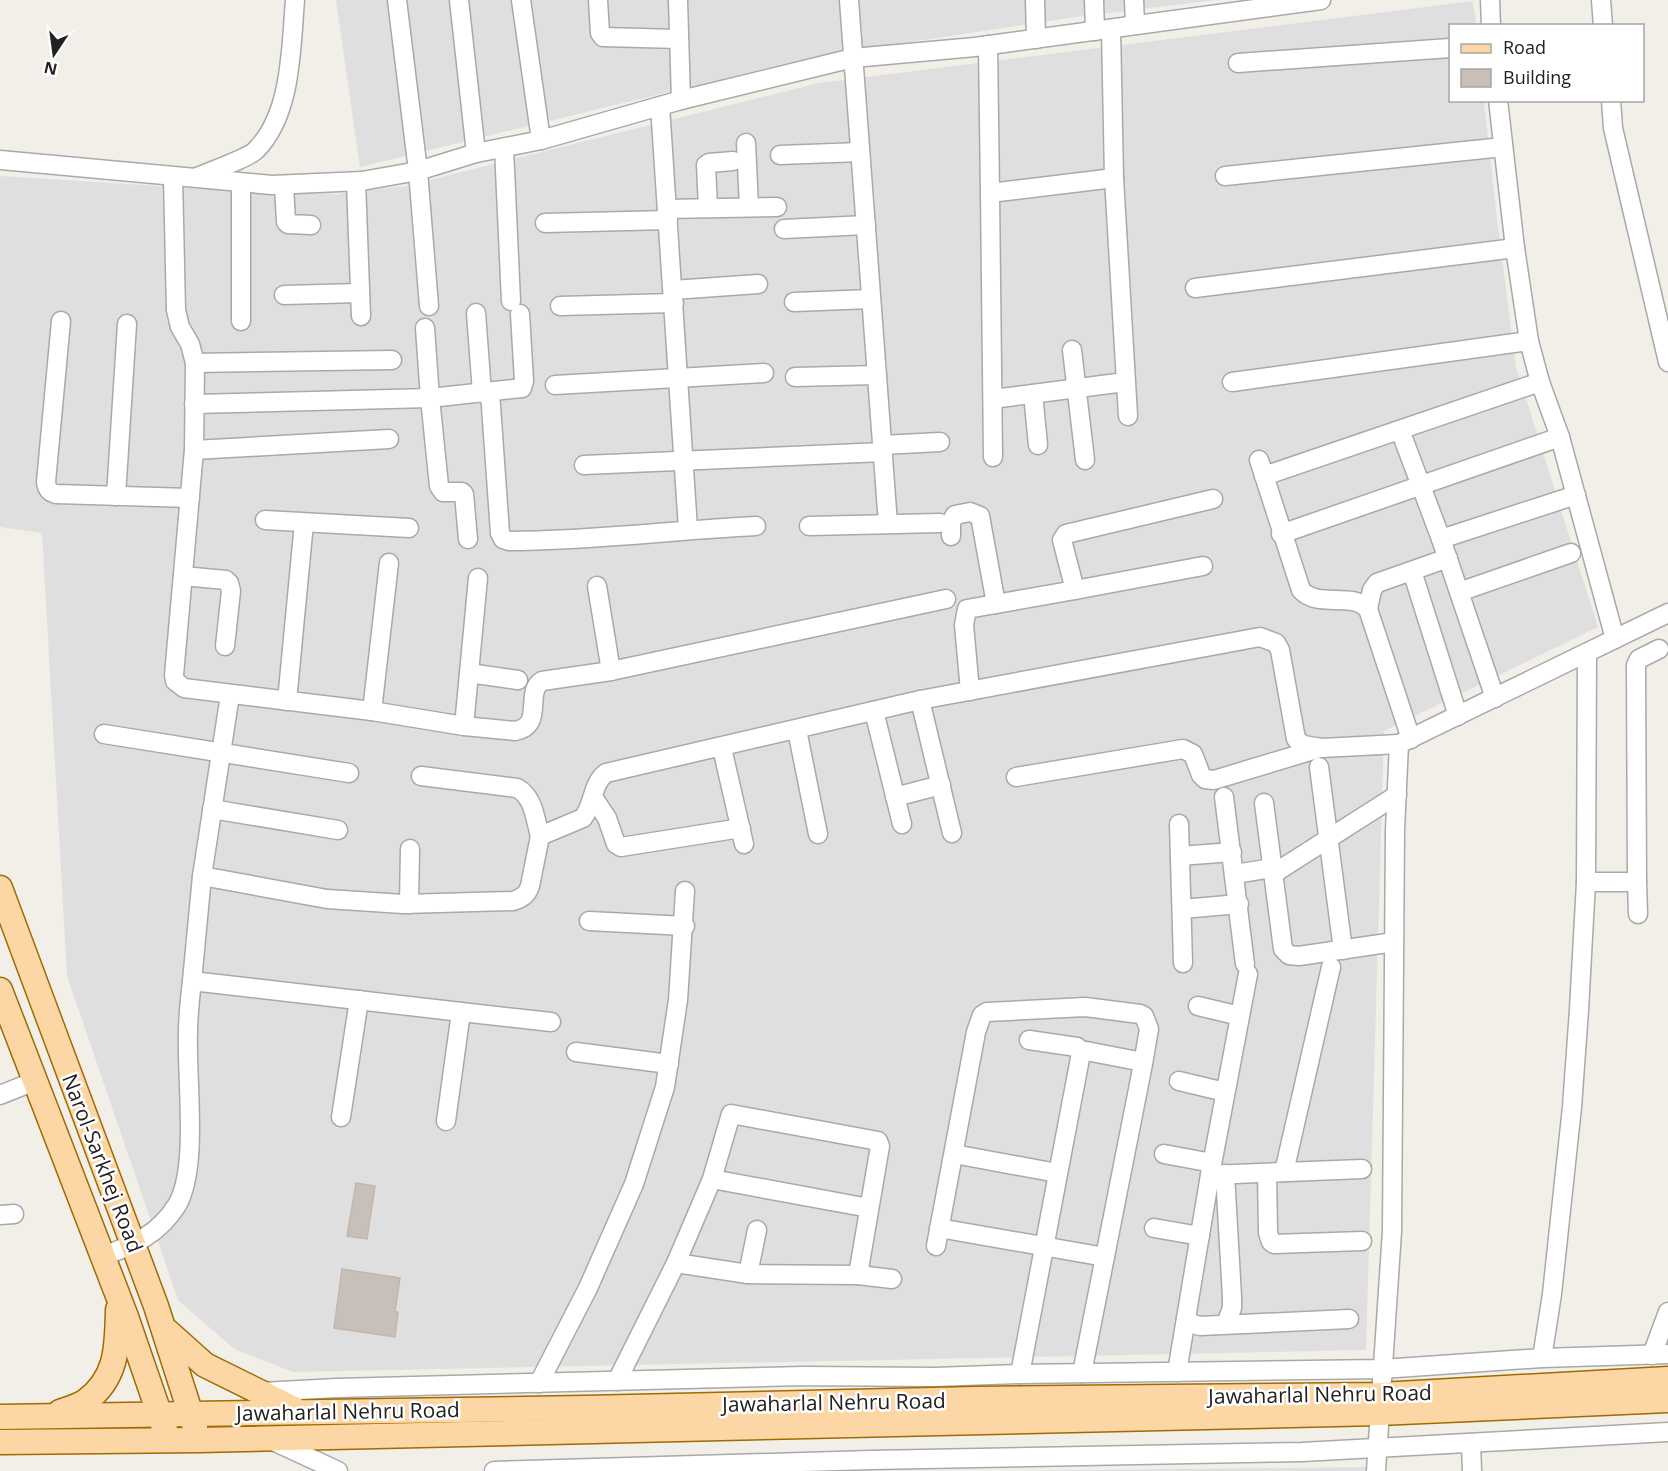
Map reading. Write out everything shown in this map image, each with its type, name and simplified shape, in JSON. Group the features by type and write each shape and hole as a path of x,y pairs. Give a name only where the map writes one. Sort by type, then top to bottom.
{"main road":[{"name":"Narol-Sarkhej Road","path":"0,888 134,1245 199,1440"},
{"name":"Narol-Sarkhej Road","path":"0,990 119,1296 168,1441"},
{"path":"49,1417 85,1402 106,1383 117,1354 119,1296"},
{"path":"163,1327 205,1365 299,1411"},
{"name":"Jawaharlal Nehru Road","path":"0,1417 586,1408 976,1399 1380,1404 1668,1379"},
{"name":"Jawaharlal Nehru Road","path":"0,1442 269,1439 1380,1404 1668,1400"}],"street":[{"path":"194,179 255,151 277,120 289,76 295,0"},
{"path":"397,0 418,171 429,306"},
{"path":"459,0 476,153"},
{"path":"521,0 542,140"},
{"path":"598,0 600,33 603,37 679,39"},
{"path":"678,0 681,100"},
{"path":"849,0 888,524"},
{"path":"1035,0 1036,39"},
{"path":"1094,0 1103,30 1128,416"},
{"path":"1134,0 1135,25"},
{"path":"0,160 241,183 284,185 356,182 418,171 476,153 542,140 681,100 853,58 988,45 1103,30 1221,7 1319,0"},
{"path":"1490,0 1491,24"},
{"path":"1601,0 1603,24"},
{"path":"988,45 993,457"},
{"path":"1238,63 1449,48"},
{"path":"1498,102 1515,248 1529,341 1540,382 1560,437 1615,639"},
{"path":"1611,102 1614,128 1661,298 1668,362"},
{"path":"660,106 688,530"},
{"path":"746,142 749,207"},
{"path":"1225,176 1503,147"},
{"path":"194,404 430,398 522,388 524,385 515,307 504,148"},
{"path":"780,155 860,152"},
{"path":"708,208 706,165 733,161"},
{"path":"173,177 176,310 180,327 190,344 195,363 194,450 174,675 175,681 184,688 372,711 464,726 522,730 531,721 538,682 611,671 946,599"},
{"path":"990,193 1114,178"},
{"path":"356,182 361,316"},
{"path":"241,183 241,321"},
{"path":"284,185 286,222 310,225"},
{"path":"545,223 668,215 708,208 777,207"},
{"path":"784,230 866,225"},
{"path":"1195,288 1515,248"},
{"path":"560,306 674,297 758,284"},
{"path":"284,295 360,293"},
{"path":"794,302 871,299"},
{"path":"476,313 500,532 503,539 557,541 756,526"},
{"path":"61,321 46,488 56,494 190,498"},
{"path":"116,496 127,324"},
{"path":"424,328 439,486 443,492 462,492 464,494 468,539"},
{"path":"1232,382 1529,341"},
{"path":"1072,350 1084,460"},
{"path":"195,363 392,360"},
{"path":"555,384 764,374"},
{"path":"795,377 877,375"},
{"path":"993,399 1125,382"},
{"path":"1368,609 1357,602 1311,598 1301,590 1261,468 1400,430 1540,382"},
{"path":"1033,394 1038,445"},
{"path":"1400,430 1448,558 1495,698"},
{"path":"1281,534 1560,437"},
{"path":"194,450 389,440"},
{"path":"584,465 882,449 940,442"},
{"path":"1441,539 1576,495"},
{"path":"1075,590 1062,540 1066,534 1213,499"},
{"path":"809,526 888,524 946,529 955,515 975,512 980,516 996,604"},
{"path":"265,519 409,528"},
{"path":"287,701 304,523"},
{"path":"1459,592 1571,553"},
{"path":"1376,1471 1392,1231 1396,795 1405,741 1368,609 1372,590 1377,583 1448,558"},
{"path":"372,711 389,563"},
{"path":"970,691 964,616 967,609 1203,566"},
{"path":"1412,571 1458,716"},
{"path":"183,576 229,582 231,591 225,646"},
{"path":"464,726 478,578"},
{"path":"597,586 611,671"},
{"path":"1016,777 1183,749 1193,754 1201,775 1205,779 1214,780 1322,748 1405,741 1668,613"},
{"path":"540,836 583,818 587,813 599,778 606,773 722,748 920,700 1260,637 1276,643 1280,650 1296,739 1303,745 1322,748"},
{"path":"1638,914 1636,665 1639,659 1659,649"},
{"path":"1542,1358 1552,1294 1572,1107 1586,882 1587,653"},
{"path":"469,674 518,680"},
{"path":"103,1256 134,1245 152,1233 176,1206 184,1189 189,1159 188,1032 192,981 202,876 230,694"},
{"path":"920,700 952,833"},
{"path":"874,711 902,824"},
{"path":"797,730 818,834"},
{"path":"104,734 349,773"},
{"path":"593,797 607,818 616,844 621,847 742,836 722,748"},
{"path":"1319,767 1343,950"},
{"path":"202,876 327,899 409,904 513,902 528,893 540,836 530,801 525,792 517,788 421,776"},
{"path":"895,797 941,785"},
{"path":"1235,874 1273,871 1396,795"},
{"path":"1178,1372 1200,1236 1216,1170 1225,1092 1240,1016 1246,969 1224,797"},
{"path":"1264,803 1283,949 1289,955 1299,956 1394,942"},
{"path":"212,809 338,830"},
{"path":"1179,824 1183,963"},
{"path":"409,904 410,849"},
{"path":"1180,856 1232,852"},
{"path":"1586,882 1637,882"},
{"path":"539,1383 588,1288 634,1184 665,1087 678,1000 686,891"},
{"path":"1182,909 1239,904"},
{"path":"589,921 685,926"},
{"path":"1331,967 1275,1172 1268,1233 1274,1244 1362,1241"},
{"path":"192,981 551,1022"},
{"path":"341,1118 359,1000"},
{"path":"1198,1006 1240,1016"},
{"path":"1082,1373 1105,1257 1143,1062 1149,1029 1144,1016 1140,1014 1085,1007 987,1012 982,1015 976,1032 938,1237 1043,1246 1105,1257"},
{"path":"446,1120 461,1012"},
{"path":"1029,1040 1077,1047 1081,1050 1143,1062"},
{"path":"1020,1374 1081,1050"},
{"path":"576,1053 669,1064"},
{"path":"0,1095 35,1081"},
{"path":"1179,1081 1225,1092"},
{"path":"617,1381 676,1263 712,1179 731,1114 878,1141 880,1146 858,1275"},
{"path":"954,1154 1057,1173"},
{"path":"1164,1154 1216,1170 1275,1172 1362,1169"},
{"path":"1216,1170 1232,1297 1232,1308 1226,1324"},
{"path":"712,1179 869,1208"},
{"path":"1154,1228 1200,1236"},
{"path":"748,1274 757,1230"},
{"path":"676,1263 748,1274 858,1275 892,1279"},
{"path":"259,1392 803,1376 935,1377 1382,1369 1542,1358 1660,1354 1668,1312"},
{"path":"1186,1319 1200,1326 1349,1319"},
{"path":"494,1471 871,1460 1266,1453 1668,1432"},
{"path":"269,1439 301,1462 338,1471"},
{"path":"1471,1443 1472,1471"},
{"path":"871,1460 892,1471"}],"shaded area":[{"path":"336,0 1217,0 1076,17 817,56 360,167"},
{"path":"1473,1 1476,24 1449,24 1449,102 1484,102 1516,367 1598,627 1384,731 1366,1350 293,1372 234,1349 178,1300 67,976 42,533 0,527 0,176 208,189 336,194 405,186 819,83"},
{"path":"1372,1467 1371,1471 1014,1471"}],"building":[{"path":"356,1183 375,1186 367,1239 347,1236"},
{"path":"342,1269 400,1278 395,1312 398,1312 395,1337 334,1328"}]}
